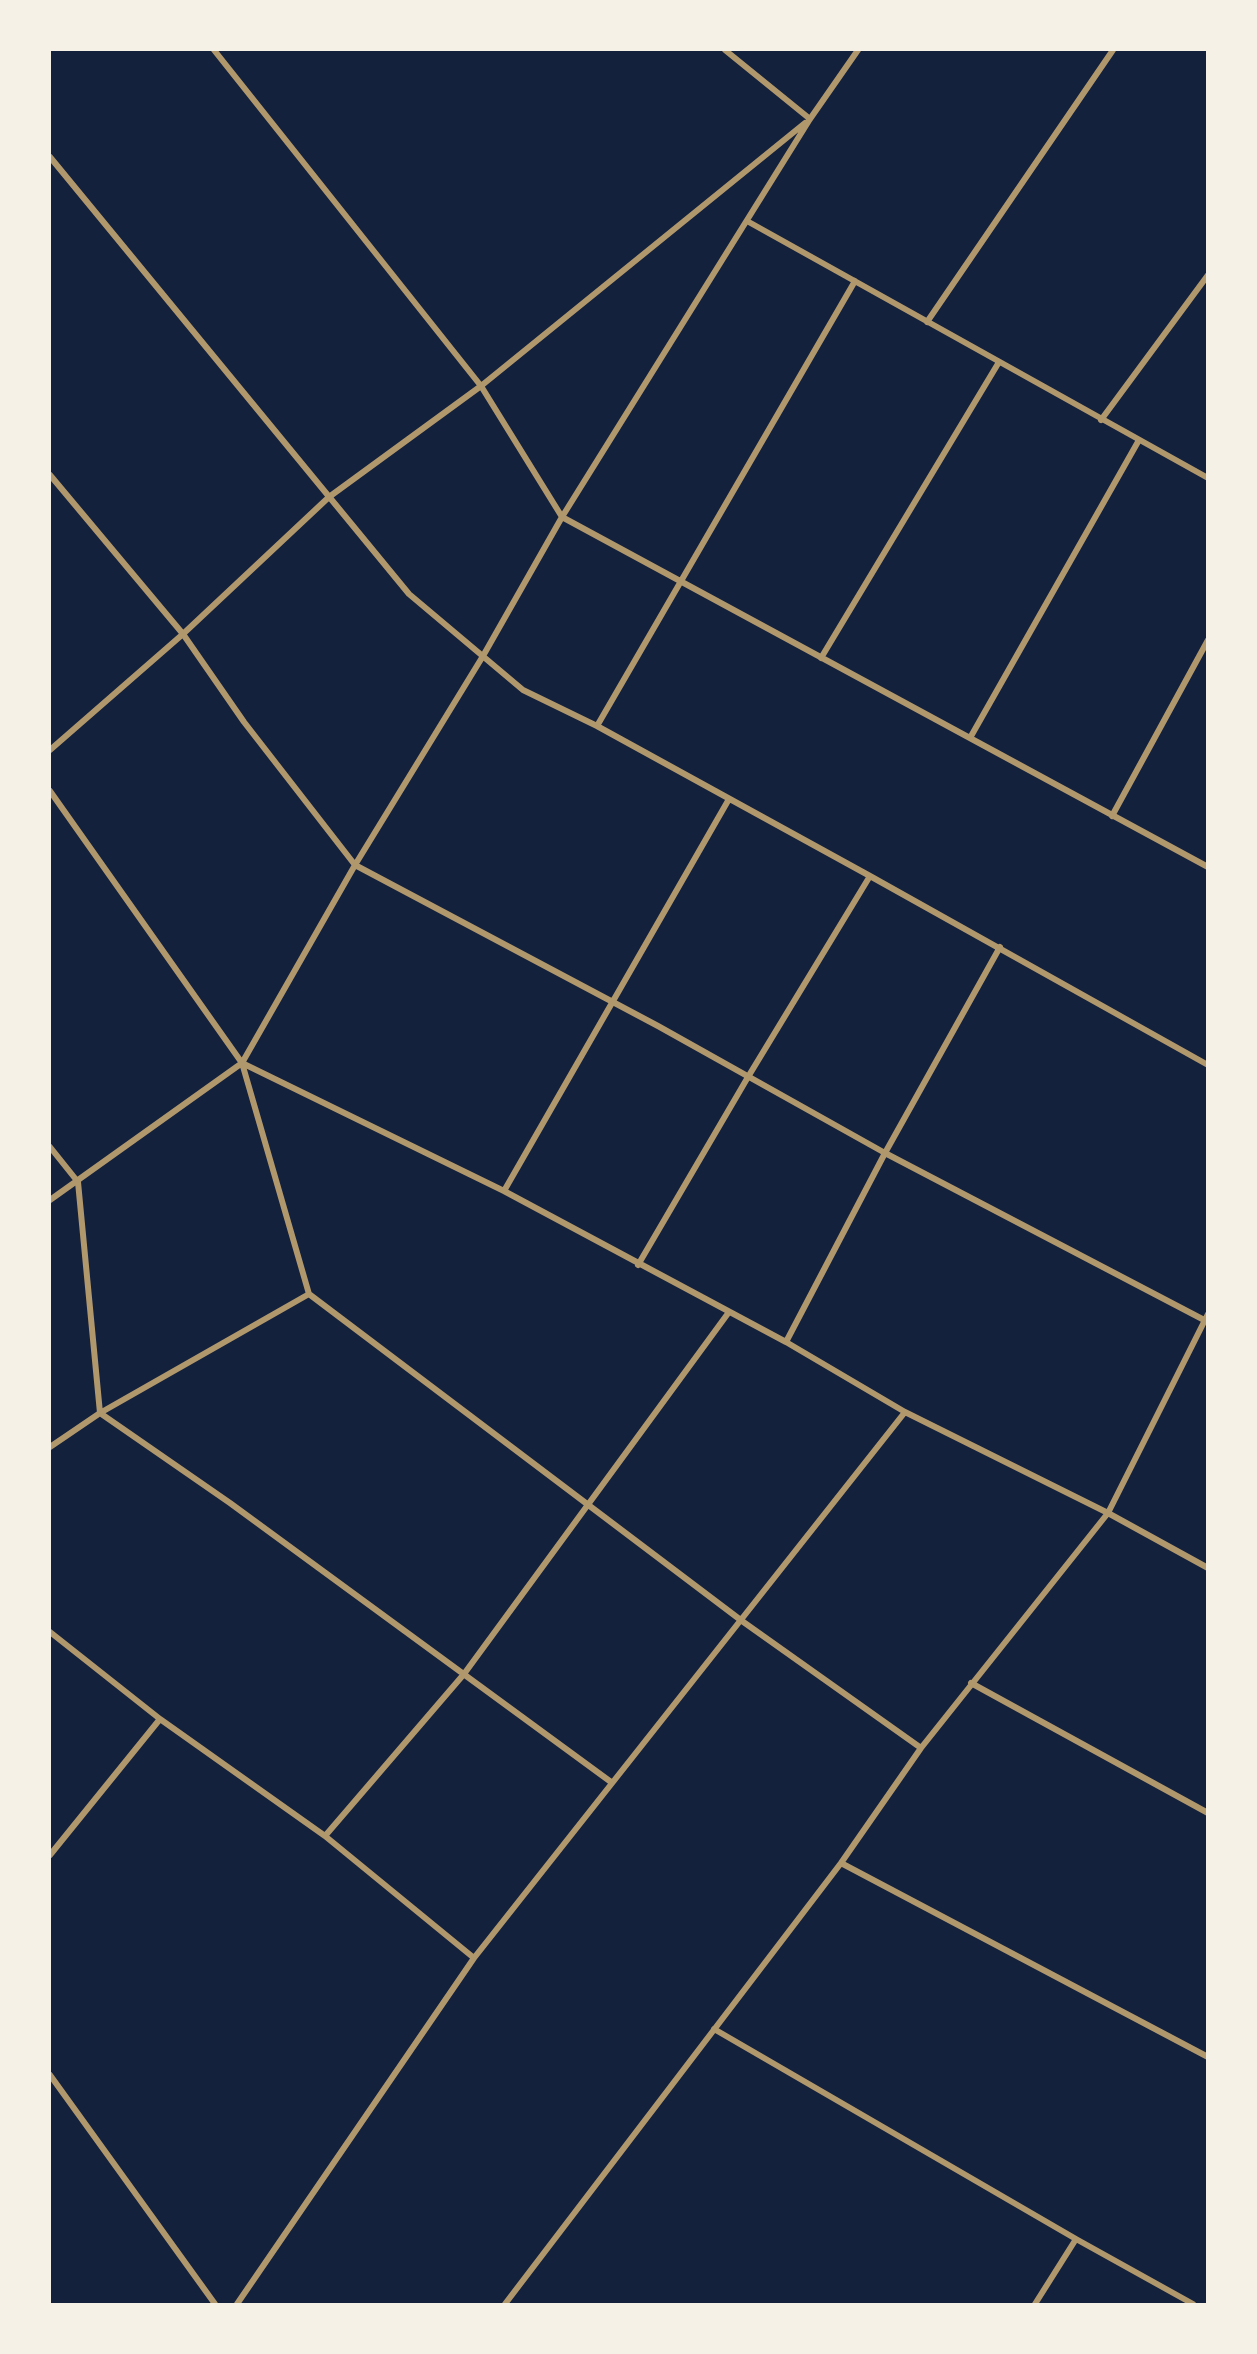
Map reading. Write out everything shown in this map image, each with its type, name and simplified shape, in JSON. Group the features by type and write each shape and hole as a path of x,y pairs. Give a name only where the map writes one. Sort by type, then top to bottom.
{"street":[{"path":"214,50 481,386 562,517 1208,867"},
{"path":"725,50 810,119"},
{"path":"50,1200 242,1063 355,865 483,656 562,517 810,119 858,50"},
{"path":"927,322 1113,50"},
{"path":"50,750 183,634 329,497 481,386 810,119"},
{"path":"50,157 409,594 523,690 597,726 1000,947 1208,1065"},
{"path":"747,221 1208,478"},
{"path":"1101,420 1208,275"},
{"path":"597,726 855,281"},
{"path":"821,658 999,362"},
{"path":"970,738 1139,440"},
{"path":"50,475 183,634 244,722 355,865 613,1003 885,1153 1206,1319 1108,1514 921,1748 840,1863 505,2304"},
{"path":"1112,816 1208,640"},
{"path":"50,791 242,1063 309,1294 742,1621 921,1748"},
{"path":"504,1191 729,799"},
{"path":"638,1265 748,1077 870,876"},
{"path":"786,1342 885,1153 1000,947"},
{"path":"242,1063 504,1191 638,1265 786,1342 905,1412 1108,1514 1208,1568"},
{"path":"50,1147 78,1182 100,1413 230,1503 611,1782"},
{"path":"50,1447 100,1413 309,1294"},
{"path":"325,1836 464,1674 729,1312"},
{"path":"237,2304 474,1958 905,1412"},
{"path":"50,1632 160,1719 325,1836 474,1958"},
{"path":"971,1683 1208,1813"},
{"path":"50,1855 160,1719"},
{"path":"840,1863 1208,2057"},
{"path":"714,2030 1193,2304"},
{"path":"50,2075 215,2304"},
{"path":"1035,2304 1076,2239"}]}
